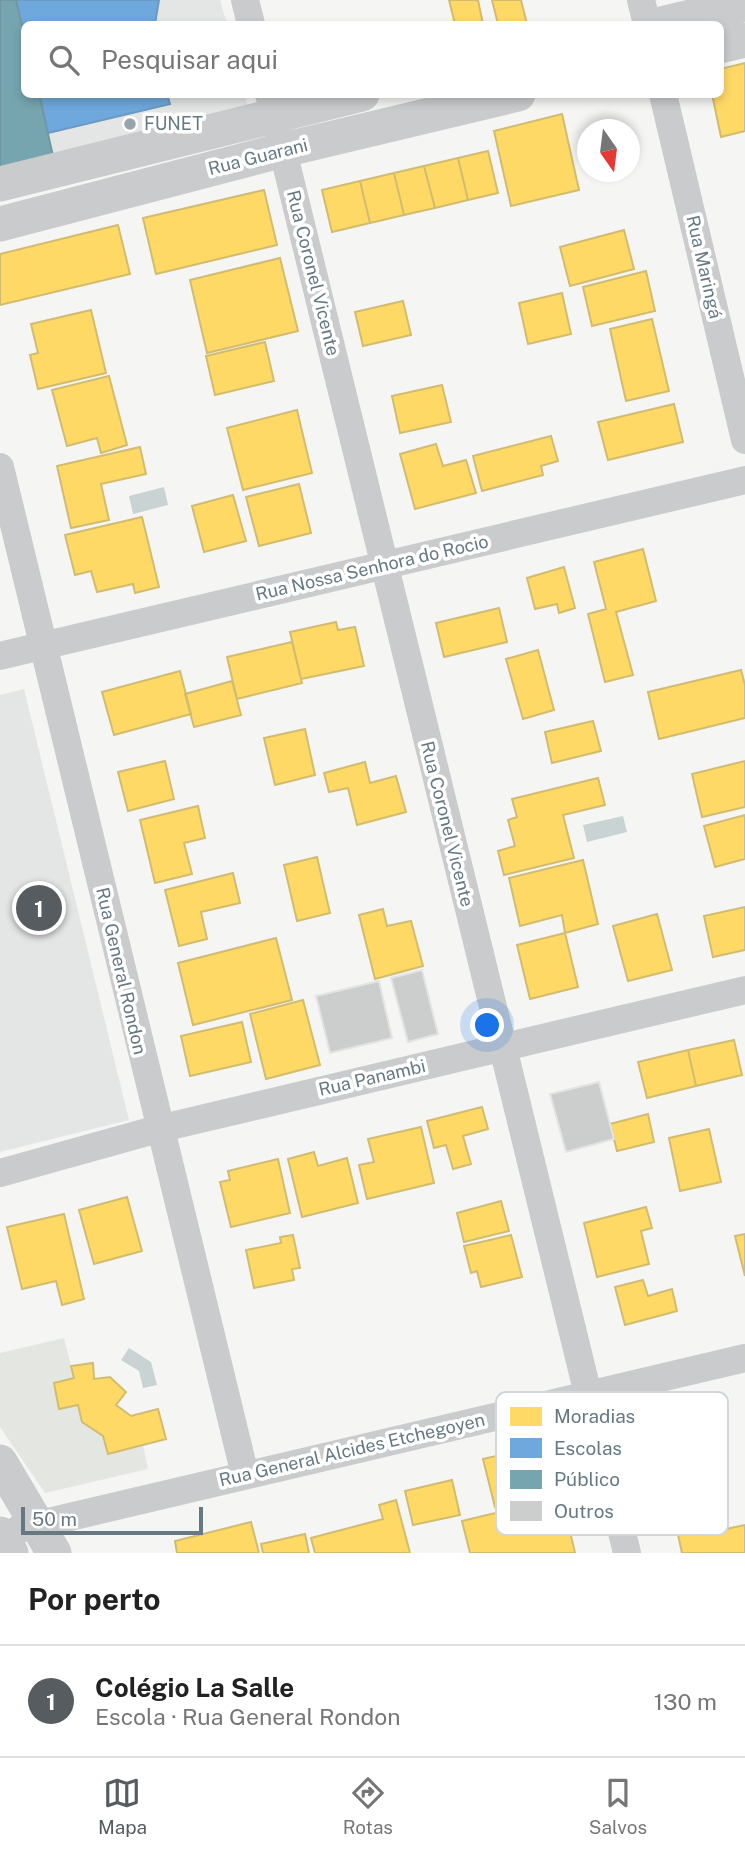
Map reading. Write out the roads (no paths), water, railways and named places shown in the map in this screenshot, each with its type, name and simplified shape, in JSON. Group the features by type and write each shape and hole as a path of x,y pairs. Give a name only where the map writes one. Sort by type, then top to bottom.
{"street":[{"path":"245,0 250,21"},
{"path":"641,0 646,21"},
{"path":"674,21 745,4"},
{"path":"724,45 745,40"},
{"name":"Rua Guarani","path":"0,184 272,105 329,98"},
{"name":"Rua Guarani","path":"0,224 283,150 501,98"},
{"name":"Rua Maringá","path":"664,98 745,440"},
{"name":"Rua Coronel Vicente","path":"272,105 586,1392"},
{"name":"Rua General Rondon","path":"0,467 158,1129 245,1475"},
{"name":"Rua Nossa Senhora do Rocio","path":"0,656 745,480"},
{"name":"Rua Panambi","path":"0,1173 158,1129 745,990"},
{"name":"Rua General Alcides Etchegoyen","path":"600,1392 745,1358"},
{"name":"Rua General Alcides Etchegoyen","path":"0,1533 46,1539 245,1475 496,1416"},
{"path":"0,1462 46,1539"},
{"path":"0,1533 11,1553"},
{"name":"Rua Coronel Vicente","path":"622,1535 626,1553"}],"place":[{"name":"FUNET","path":"130,124"},
{"name":"Colégio La Salle","path":"39,908"}]}
